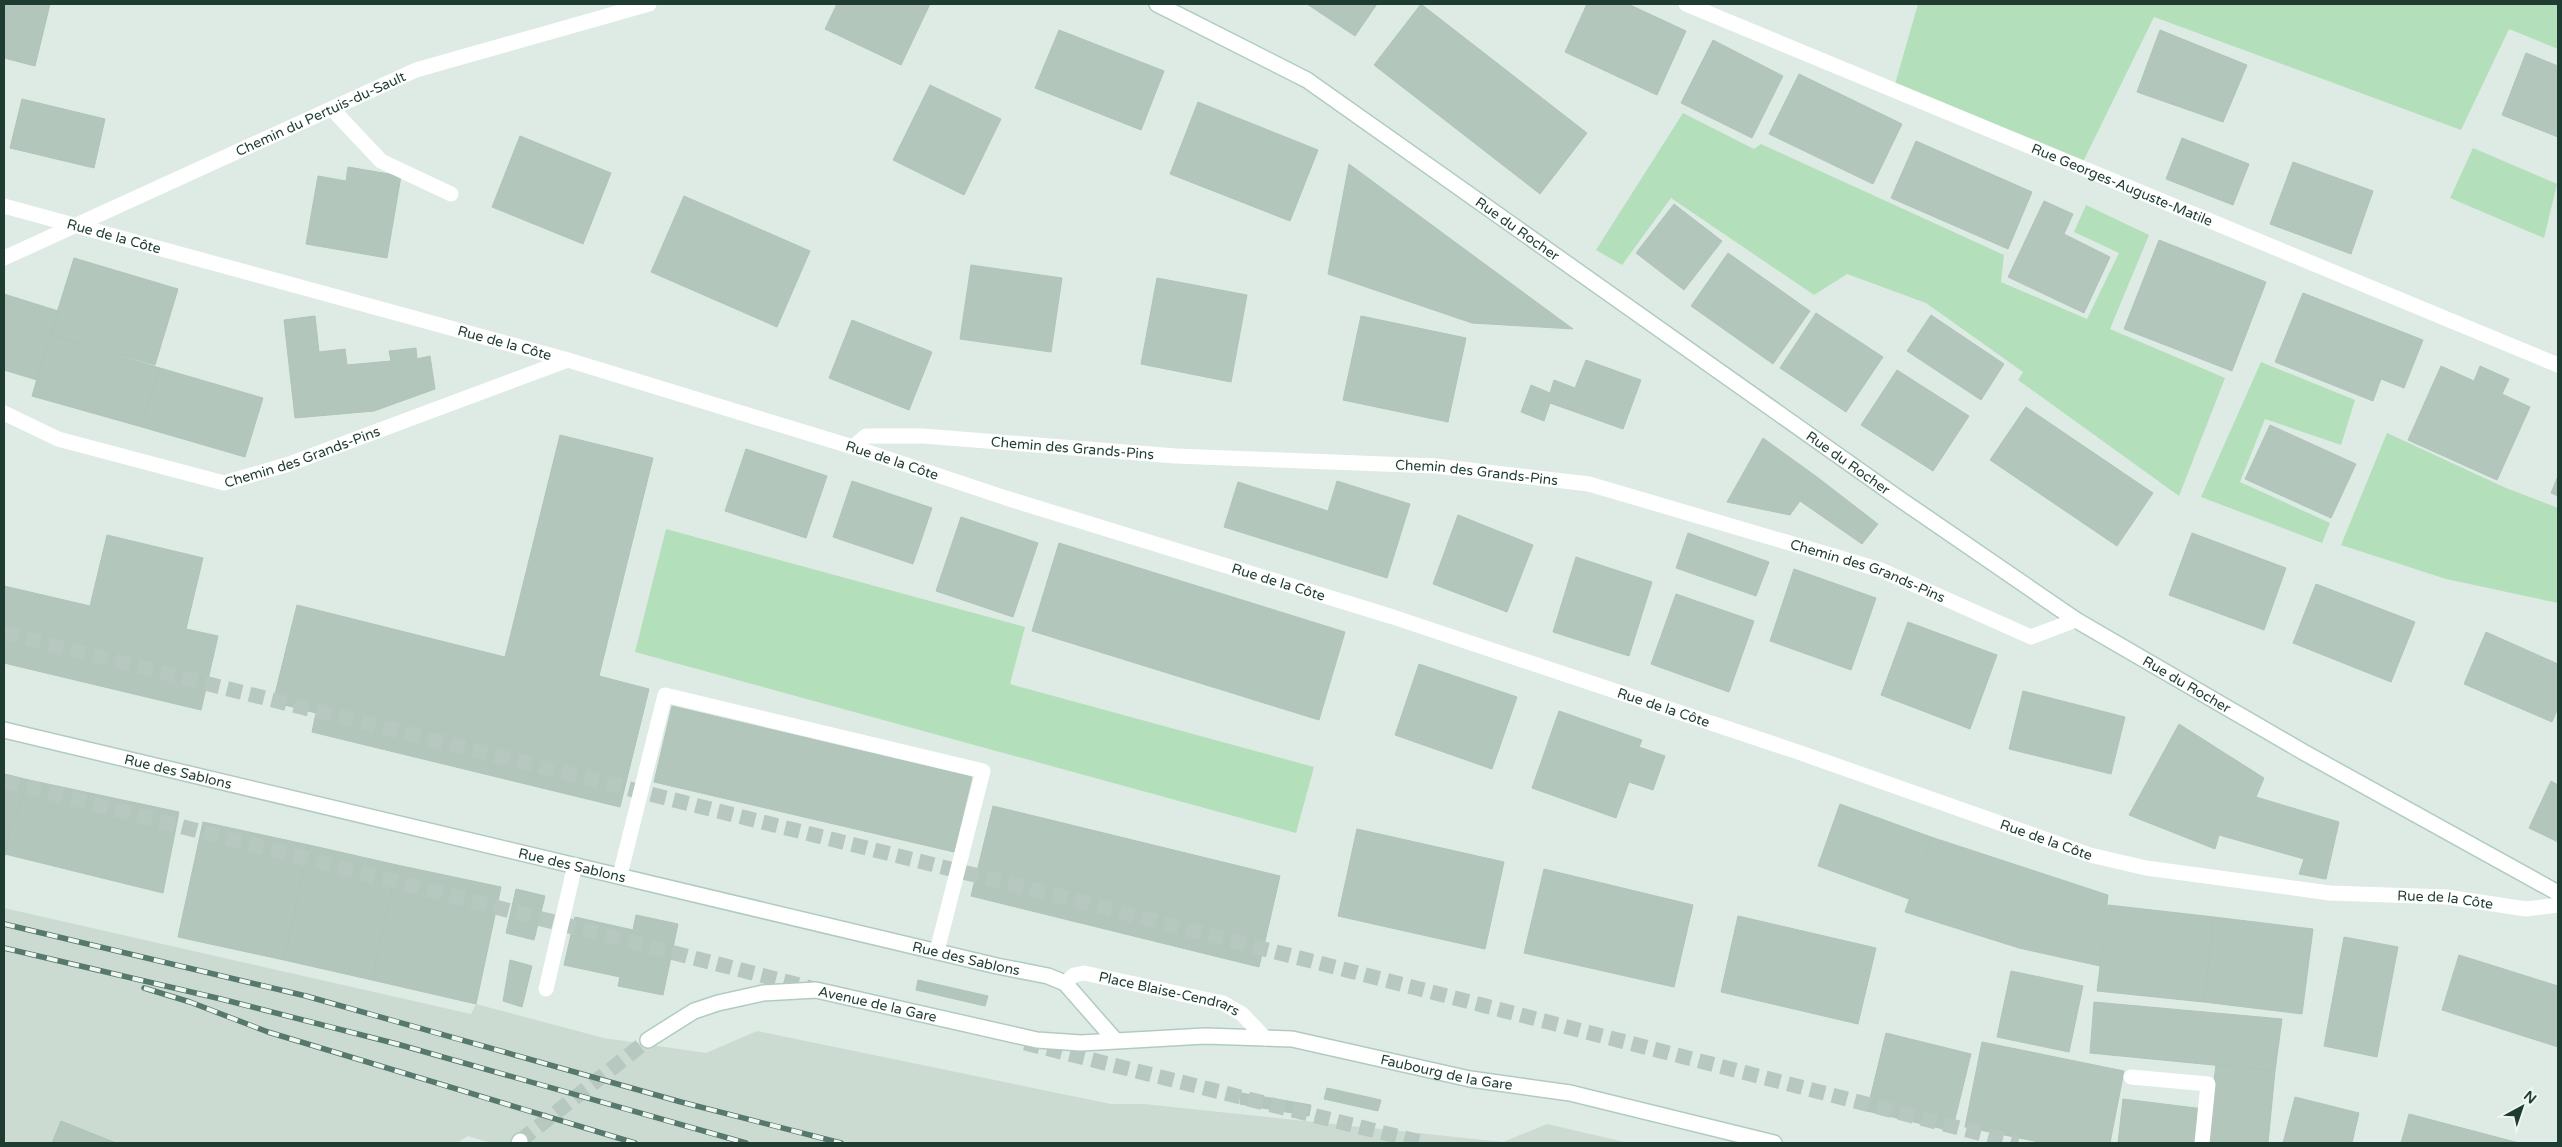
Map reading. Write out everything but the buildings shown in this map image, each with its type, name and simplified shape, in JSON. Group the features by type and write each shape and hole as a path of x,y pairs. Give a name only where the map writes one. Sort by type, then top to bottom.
{"street":[{"name":"Chemin du Pertuis-du-Sault","path":"4,258 333,110 416,70 650,4"},
{"name":"Rue du Rocher","path":"1157,4 1307,80 1904,502 2076,620 2305,753 2558,893"},
{"name":"Rue Georges-Auguste-Matile","path":"1686,4 2558,365"},
{"path":"333,110 381,162 451,194"},
{"name":"Rue de la Côte","path":"4,206 568,360 853,447 1006,498 1403,620 1798,752 2090,855 2146,868 2330,892 2447,898 2526,909 2558,905"},
{"name":"Chemin des Grands-Pins","path":"4,413 58,440 224,483 289,464 568,360"},
{"name":"Chemin des Grands-Pins","path":"853,447 866,436 923,436 1176,456 1435,466 1589,484 1881,570 2031,637 2076,620"},
{"path":"620,875 666,695 983,771 936,951"},
{"name":"Rue des Sablons","path":"4,730 1048,976 1065,983 1115,1040"},
{"path":"546,989 575,865"},
{"name":"Place Blaise-Cendrars","path":"1065,983 1074,975 1084,973 1223,1003 1242,1014 1265,1038"},
{"name":"Avenue de la Gare","path":"648,1040 694,1011 718,1003 763,993 816,990 1016,1038 1081,1043 1115,1040"},
{"name":"Faubourg de la Gare","path":"1115,1040 1205,1036 1310,1042 1470,1079 1570,1093 1774,1143"},
{"path":"2131,1076 2208,1084 2202,1143"}],"shaded area":[{"path":"4,908 471,1014 476,1004 604,1038 706,1053 757,1031 1111,1104 1144,1104 1503,1142 1547,1124 1629,1143 491,1143 468,1136 457,1143 9,1143 4,1140"}],"green space":[{"path":"1918,4 2558,4 2558,49 2509,29 2461,130 2154,17 2080,168 1893,91"},
{"path":"1683,113 1754,149 1761,144 2004,255 2001,282 2087,319 2119,253 2074,232 2086,205 2149,235 2110,329 2225,378 2179,496 2018,380 2023,372 1926,303 1847,274 1814,295 1671,198 1622,265 1596,250"},
{"path":"2473,148 2557,184 2544,238 2450,198"},
{"path":"2261,362 2355,400 2341,445 2265,419 2240,482 2330,523 2322,543 2201,497"},
{"path":"2387,433 2506,488 2558,508 2558,603 2446,579 2341,545"},
{"path":"666,529 1025,627 1010,684 1314,767 1296,833 635,652"}],"tunnel":[{"path":"4,633 1043,892 2018,1143"},
{"path":"4,781 811,988"},
{"path":"520,1141 648,1040"},
{"path":"1025,1043 1424,1143"}],"railway":[{"path":"4,924 306,996 681,1102 841,1143"},
{"path":"4,948 221,999 397,1044 746,1143"},
{"path":"144,988 190,1002 268,1032 635,1143"}]}
